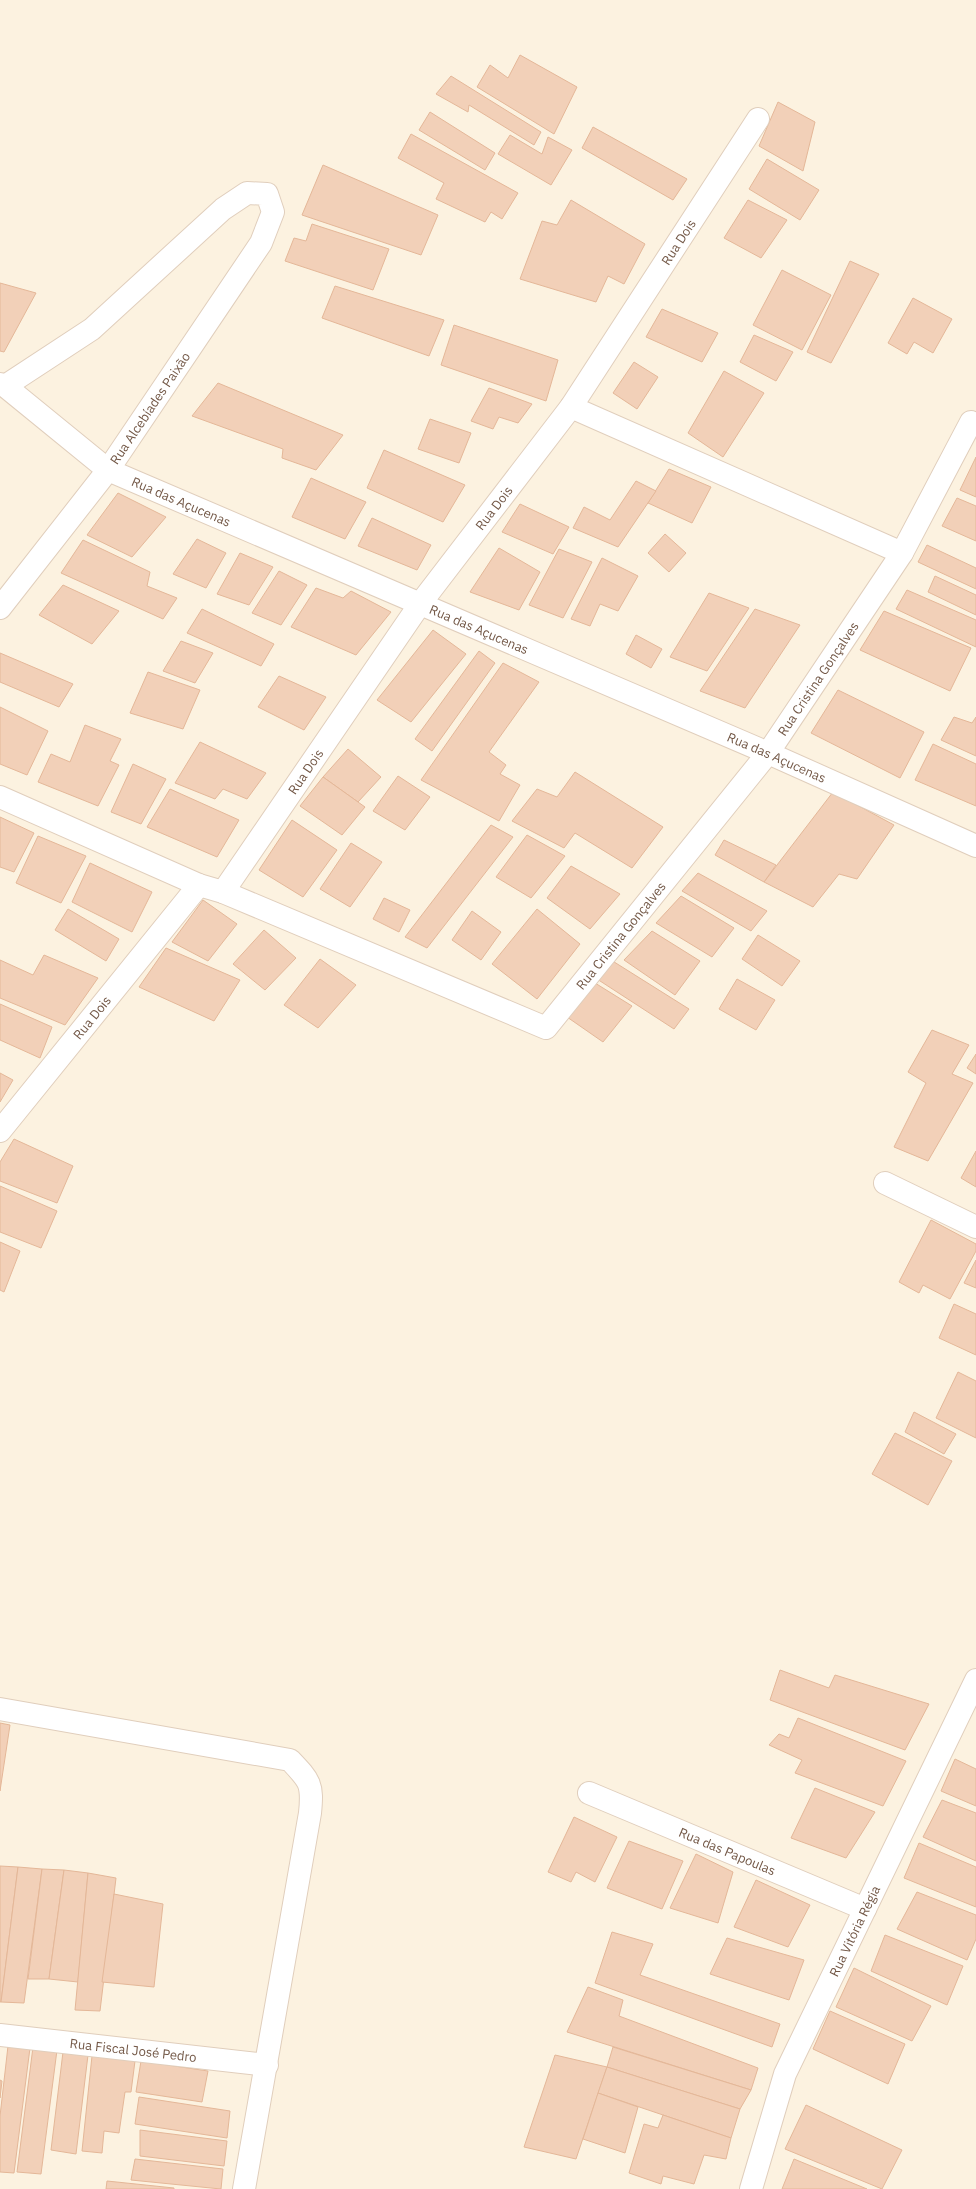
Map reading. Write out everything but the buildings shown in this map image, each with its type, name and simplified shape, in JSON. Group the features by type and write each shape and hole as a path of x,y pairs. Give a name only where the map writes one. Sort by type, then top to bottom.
{"street":[{"name":"Rua Dois","path":"223,892 420,604 571,407 758,119"},
{"name":"Rua Alcebíades Paixão","path":"0,608 108,470 261,243 273,212 267,194 247,193 223,209 92,329 3,385"},
{"name":"Rua das Açucenas","path":"3,385 108,470 768,753 976,846"},
{"path":"571,407 902,553"},
{"name":"Rua Cristina Gonçalves","path":"223,892 546,1028 768,753 902,553 971,422"},
{"path":"0,797 199,885 223,892"},
{"name":"Rua Dois","path":"0,1131 199,885"},
{"path":"885,1183 976,1226"},
{"name":"Rua Vitória Régia","path":"751,2189 785,2074 976,1680"},
{"path":"0,1709 290,1760 306,1776 312,1792 310,1813 267,2065 244,2189"},
{"name":"Rua das Papoulas","path":"589,1793 865,1909"},
{"name":"Rua Fiscal José Pedro","path":"0,2035 267,2065"}]}
